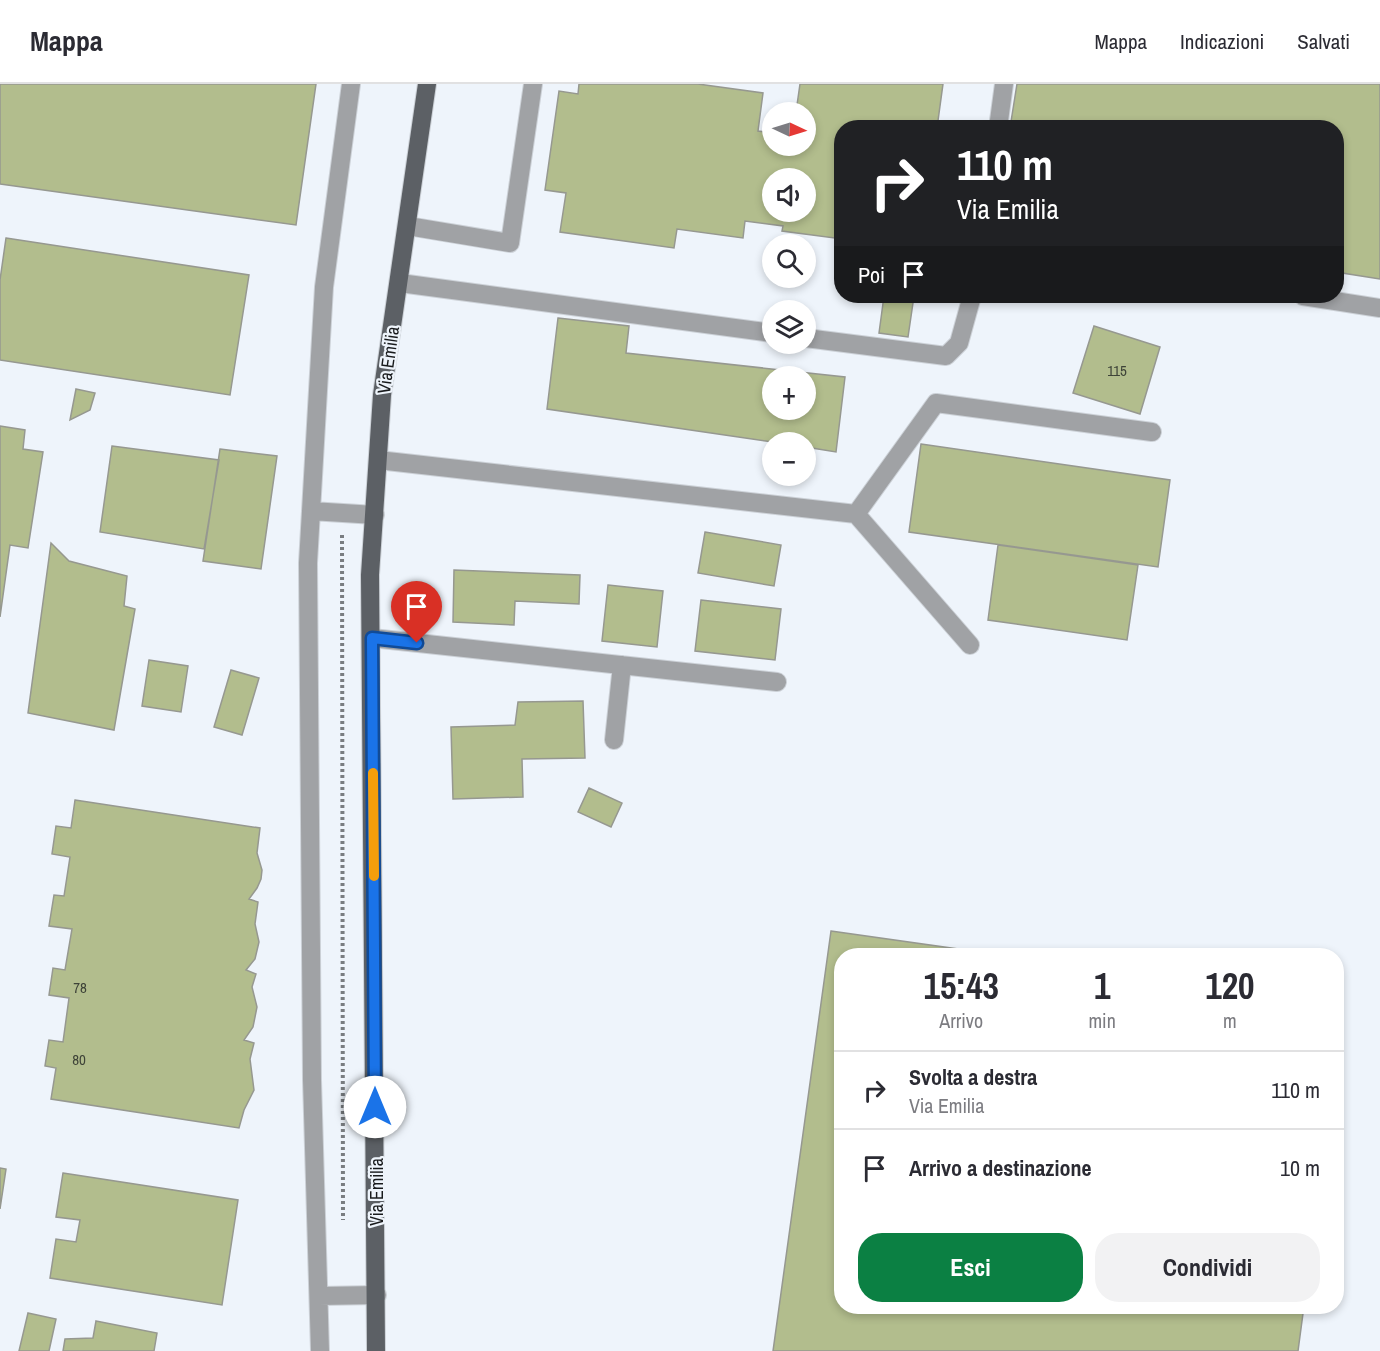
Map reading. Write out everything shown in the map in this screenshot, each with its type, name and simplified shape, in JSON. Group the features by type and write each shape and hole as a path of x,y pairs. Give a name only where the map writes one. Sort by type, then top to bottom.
{"main road":[{"name":"Via Emilia","path":"375,1351 370,575 382,395 427,84"}],"street":[{"path":"320,1351 312,1069 308,575 324,287 351,84"},
{"path":"408,226 510,243 533,84"},
{"path":"999,120 1004,84"},
{"path":"400,283 762,332"},
{"path":"1344,302 1380,308"},
{"path":"816,339 946,356 958,343 970,303"},
{"path":"856,514 936,403 1152,432"},
{"path":"378,460 856,514 970,645"},
{"path":"311,511 375,515"},
{"path":"372,638 777,682"},
{"path":"614,740 622,665"},
{"path":"320,1296 376,1295"}],"path":[{"path":"342,513 343,1222"}],"building":[{"path":"0,84 316,84 296,225 0,184"},
{"path":"579,84 698,84 763,93 758,131 762,132 762,156 816,156 816,102 797,102 800,84 943,84 938,120 834,120 834,238 782,231 783,226 745,221 743,238 677,229 674,248 560,232 566,193 545,190 559,91 578,94"},
{"path":"1017,84 1380,84 1380,279 1344,273 1344,120 1011,120"},
{"path":"6,238 249,275 230,395 0,360 0,280"},
{"path":"883,303 913,303 908,337 879,333"},
{"path":"558,318 629,326 626,353 762,368 762,420 816,420 816,374 845,377 836,452 816,449 816,432 762,432 762,440 547,409"},
{"path":"1094,326 1160,347 1140,414 1073,393"},
{"path":"76,389 95,393 90,410 70,420"},
{"path":"0,426 25,430 23,449 43,452 28,548 10,545 0,617"},
{"path":"921,444 1170,480 1158,567 909,532"},
{"path":"112,446 219,460 204,549 100,532"},
{"path":"220,449 277,456 261,569 203,561"},
{"path":"705,532 781,545 774,586 698,573"},
{"path":"51,543 69,561 127,576 124,606 135,609 114,730 28,713"},
{"path":"998,545 1138,565 1127,640 988,620"},
{"path":"454,570 580,575 579,604 515,601 514,625 453,622"},
{"path":"608,585 663,591 657,647 602,641"},
{"path":"701,600 781,609 775,660 695,651"},
{"path":"149,660 188,666 181,712 142,706"},
{"path":"231,670 259,678 242,735 214,727"},
{"path":"583,701 585,758 522,759 523,797 453,799 451,727 515,725 518,702"},
{"path":"589,788 622,803 611,827 578,812"},
{"path":"75,800 260,828 257,853 262,870 261,879 249,899 258,902 255,924 259,942 255,959 246,970 256,974 252,987 257,1007 253,1027 244,1040 254,1043 250,1059 254,1090 244,1110 239,1128 51,1099 56,1068 45,1066 49,1040 63,1042 69,998 49,995 53,968 65,970 72,929 49,926 54,895 64,896 70,857 52,854 56,826 71,828"},
{"path":"831,931 951,948 834,948 834,1314 1303,1314 1298,1351 773,1351"},
{"path":"0,1168 6,1169 0,1209"},
{"path":"63,1173 238,1200 222,1305 50,1278 56,1239 76,1242 80,1220 56,1217"},
{"path":"28,1313 56,1319 49,1351 19,1351"},
{"path":"96,1321 157,1333 154,1351 63,1351 65,1339 93,1338"}],"slow traffic":[{"path":"373,773 374,876"}],"route":[{"path":"375,1107 372,638 417,643"}]}
